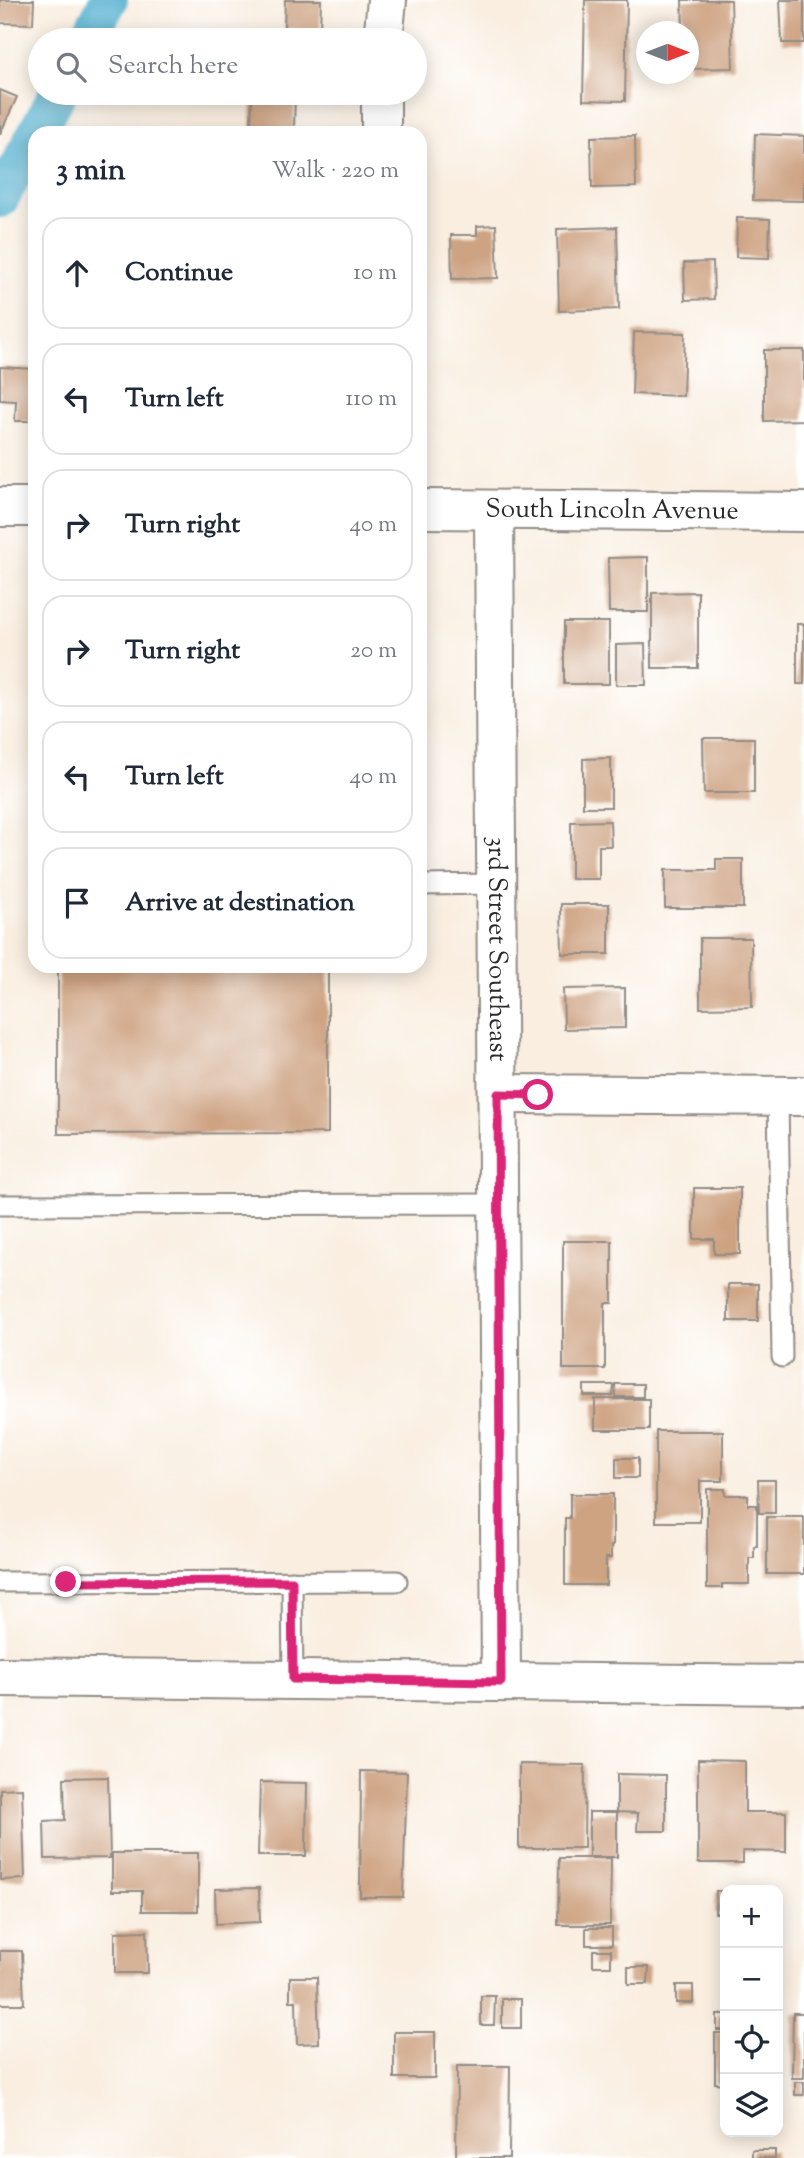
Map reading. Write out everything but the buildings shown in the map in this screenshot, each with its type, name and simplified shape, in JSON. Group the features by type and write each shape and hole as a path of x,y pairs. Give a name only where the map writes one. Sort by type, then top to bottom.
{"main road":[{"path":"384,28 387,0"},
{"path":"381,105 381,126"},
{"path":"0,507 28,507"},
{"name":"South Lincoln Avenue","path":"427,509 804,512"},
{"name":"3rd Street Southeast","path":"494,510 501,1682"},
{"path":"498,1094 791,1096"},
{"path":"0,1677 804,1685"}],"lane":[{"path":"427,885 496,884"},
{"path":"782,1357 791,1096"},
{"path":"0,1205 498,1204"},
{"path":"292,1581 293,1679"},
{"path":"0,1582 397,1581"}],"waterway":[{"path":"94,28 109,0"},
{"path":"40,126 51,105"},
{"path":"0,199 28,148"}],"route":[{"path":"66,1582 292,1581 293,1679 501,1682 498,1094 538,1095"}]}
